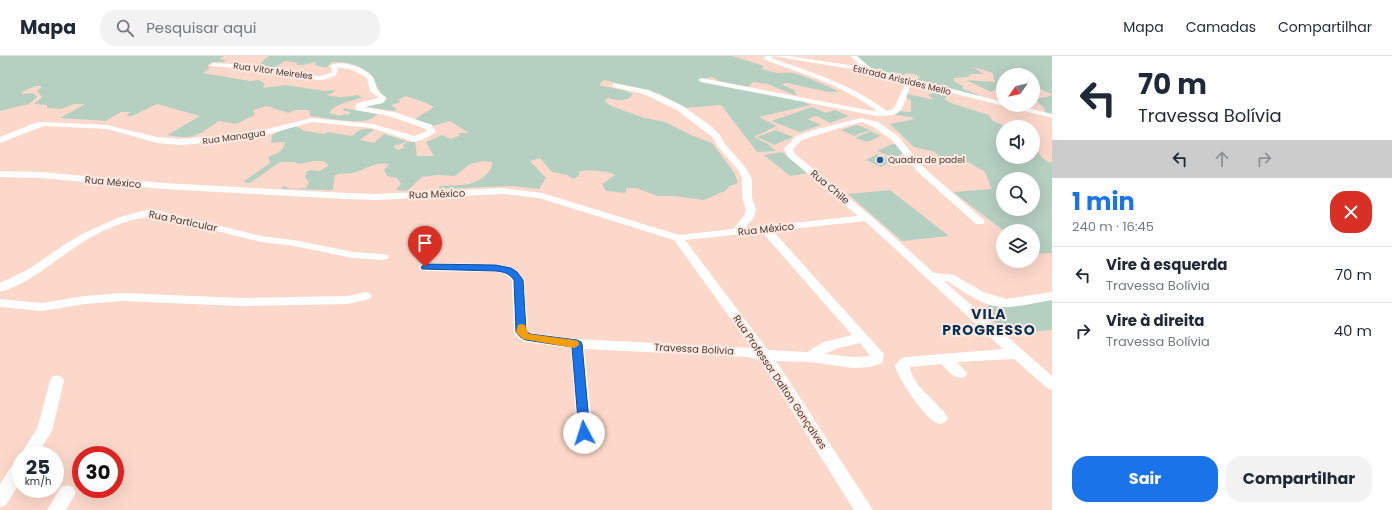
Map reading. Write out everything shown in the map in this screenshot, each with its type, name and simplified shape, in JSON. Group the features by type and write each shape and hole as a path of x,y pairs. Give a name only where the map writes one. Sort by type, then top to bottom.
{"street":[{"path":"770,56 767,58 768,60 828,80 873,104 885,113"},
{"name":"Estrada Aristides Mello","path":"776,56 869,70 996,102"},
{"path":"853,56 869,70"},
{"name":"Rua Vitor Meireles","path":"213,65 235,66 319,78 329,77 334,74 335,70 333,66 335,64 356,69 372,80 374,91 383,98 380,101 360,105 359,108 390,114 420,123 432,130 432,132 427,135"},
{"path":"701,80 877,114 894,112 898,110 906,85 910,81"},
{"name":"Travessa Bolívia","path":"425,267 496,268 508,270 518,280 521,332 526,337 577,344 721,350 748,352 765,356 810,357 842,361 871,362 877,359 877,354 863,338 749,217 751,210 747,197 747,179 743,170 721,145 716,136 709,129 680,108 667,101 646,92 616,84"},
{"path":"1035,112 1052,116"},
{"name":"Rua Managua","path":"1,139 38,125 57,124 107,127 157,140 181,142 251,136 312,120 374,126 408,138 419,138 427,135"},
{"name":"Rua Chile","path":"980,222 920,169 895,138 875,124 861,120 855,121 798,138 788,149 791,155 867,218 1052,384"},
{"name":"Rua México","path":"3,177 41,175 163,186 376,197 503,191 522,193 565,202 678,238 867,218"},
{"name":"Rua Particular","path":"0,288 32,272 71,245 101,229 130,216 145,213 156,213 261,239 294,243 353,255 383,257"},
{"path":"735,233 749,217"},
{"name":"Rua Professor Dalton Gonçalves","path":"678,238 765,356 864,510"},
{"path":"930,276 950,278 979,295 998,302 1006,303 1052,296"},
{"path":"0,303 42,307 85,300 122,297 242,302 347,300 366,296"},
{"path":"810,357 820,348 836,343 863,338"},
{"path":"577,344 584,433"},
{"path":"940,418 914,388 903,372 902,366 906,362 981,355 1018,354"},
{"path":"944,359 960,373"},
{"path":"34,446 44,431 57,381"},
{"path":"0,499 12,480"},
{"path":"56,510 67,493"}],"green space":[{"path":"0,56 224,56 219,59 226,60 224,62 213,62 208,65 209,69 203,73 250,81 259,80 265,84 263,88 285,85 325,91 333,90 335,92 326,95 334,97 358,95 362,98 340,105 329,113 341,116 344,114 348,115 351,112 344,111 343,108 378,114 365,121 350,121 310,116 309,110 295,110 288,113 267,106 253,110 255,115 236,124 219,121 195,136 184,137 167,135 200,116 157,104 132,116 126,116 130,112 121,112 106,121 60,118 85,104 74,104 61,109 47,108 47,105 34,104 42,97 37,91 41,88 41,86 35,86 22,92 22,94 33,93 37,97 29,104 0,111"},
{"path":"269,56 732,56 764,66 761,69 777,73 797,74 824,84 839,92 828,92 787,83 781,84 794,90 797,96 767,84 753,82 748,87 718,81 710,77 705,79 796,98 811,105 759,117 777,126 754,137 768,144 776,151 757,152 721,105 686,108 660,94 604,80 599,85 633,94 624,100 608,98 605,101 611,106 645,118 665,122 693,136 712,143 734,172 738,183 730,186 725,191 704,200 674,196 658,196 636,188 626,188 626,193 606,191 602,184 615,175 603,172 587,171 579,172 579,176 573,179 567,175 552,172 540,158 530,161 546,178 539,189 512,186 439,189 441,186 461,185 473,183 479,180 489,171 492,166 492,162 483,161 470,164 455,176 438,175 422,177 409,189 412,191 396,190 401,184 397,178 387,176 384,170 389,164 384,163 356,172 335,175 333,190 281,189 283,186 291,189 306,188 309,182 305,178 306,172 310,170 320,171 329,165 323,161 300,164 293,162 280,162 250,183 243,182 270,163 268,157 276,154 283,148 285,142 271,143 272,135 288,127 295,126 305,131 324,134 327,132 352,136 362,129 371,129 374,130 360,140 374,143 384,134 407,141 393,146 397,150 404,148 403,145 407,142 415,142 417,156 434,156 426,142 442,135 451,139 460,135 458,133 469,133 450,121 433,126 415,119 434,107 406,96 398,100 401,102 391,105 397,109 394,111 366,107 385,99 370,76 359,67 352,64 332,62 326,68 315,65 316,62 296,65 298,63 285,61 273,69 255,67"},
{"path":"856,56 1052,56 1052,94 1040,89 1040,68 996,68 996,90 991,92 966,80 995,82 993,73 973,67 984,74 971,74 968,77 953,78 955,82 963,86 963,89 979,95 980,98 916,80 920,77 914,74 903,75 895,72 889,75 870,69"},
{"path":"939,91 951,94 944,99 951,103 989,115 992,120 996,122 996,164 1040,164 1040,154 1045,160 1052,163 1052,253 1040,254 1040,224 996,225 953,192 992,189 985,172 968,162 952,165 939,157 935,152 914,147 890,124 914,119 912,117 895,115 898,111 911,112 911,101 905,96 907,94 935,100 928,95"},
{"path":"1052,95 1052,115 1044,113 1045,109 1040,104 1040,98"},
{"path":"812,107 826,113 835,110 849,116 830,123 816,116 808,119 821,125 800,132 771,121"},
{"path":"857,125 870,130 854,136 841,130"},
{"path":"776,130 793,137 774,145 757,137"},
{"path":"870,131 881,136 867,142 855,138"},
{"path":"892,144 896,144 907,151 895,158 877,151"},
{"path":"782,152 809,173 790,176 764,155"},
{"name":"Quadra de padel","path":"877,154 893,160 881,167 866,160"},
{"path":"890,190 949,236 902,241 848,194"},
{"path":"1052,300 1052,330 1012,334 983,314 990,303 1029,304"}],"slow traffic":[{"path":"521,327 521,332 526,337 574,344"}],"place":[{"name":"Quadra de padel","path":"880,160"}],"district":[{"name":"VILA PROGRESSO","path":"989,322"}],"route":[{"path":"425,267 496,268 508,270 514,274 518,280 521,332 526,337 539,340 577,344 584,433"}]}
